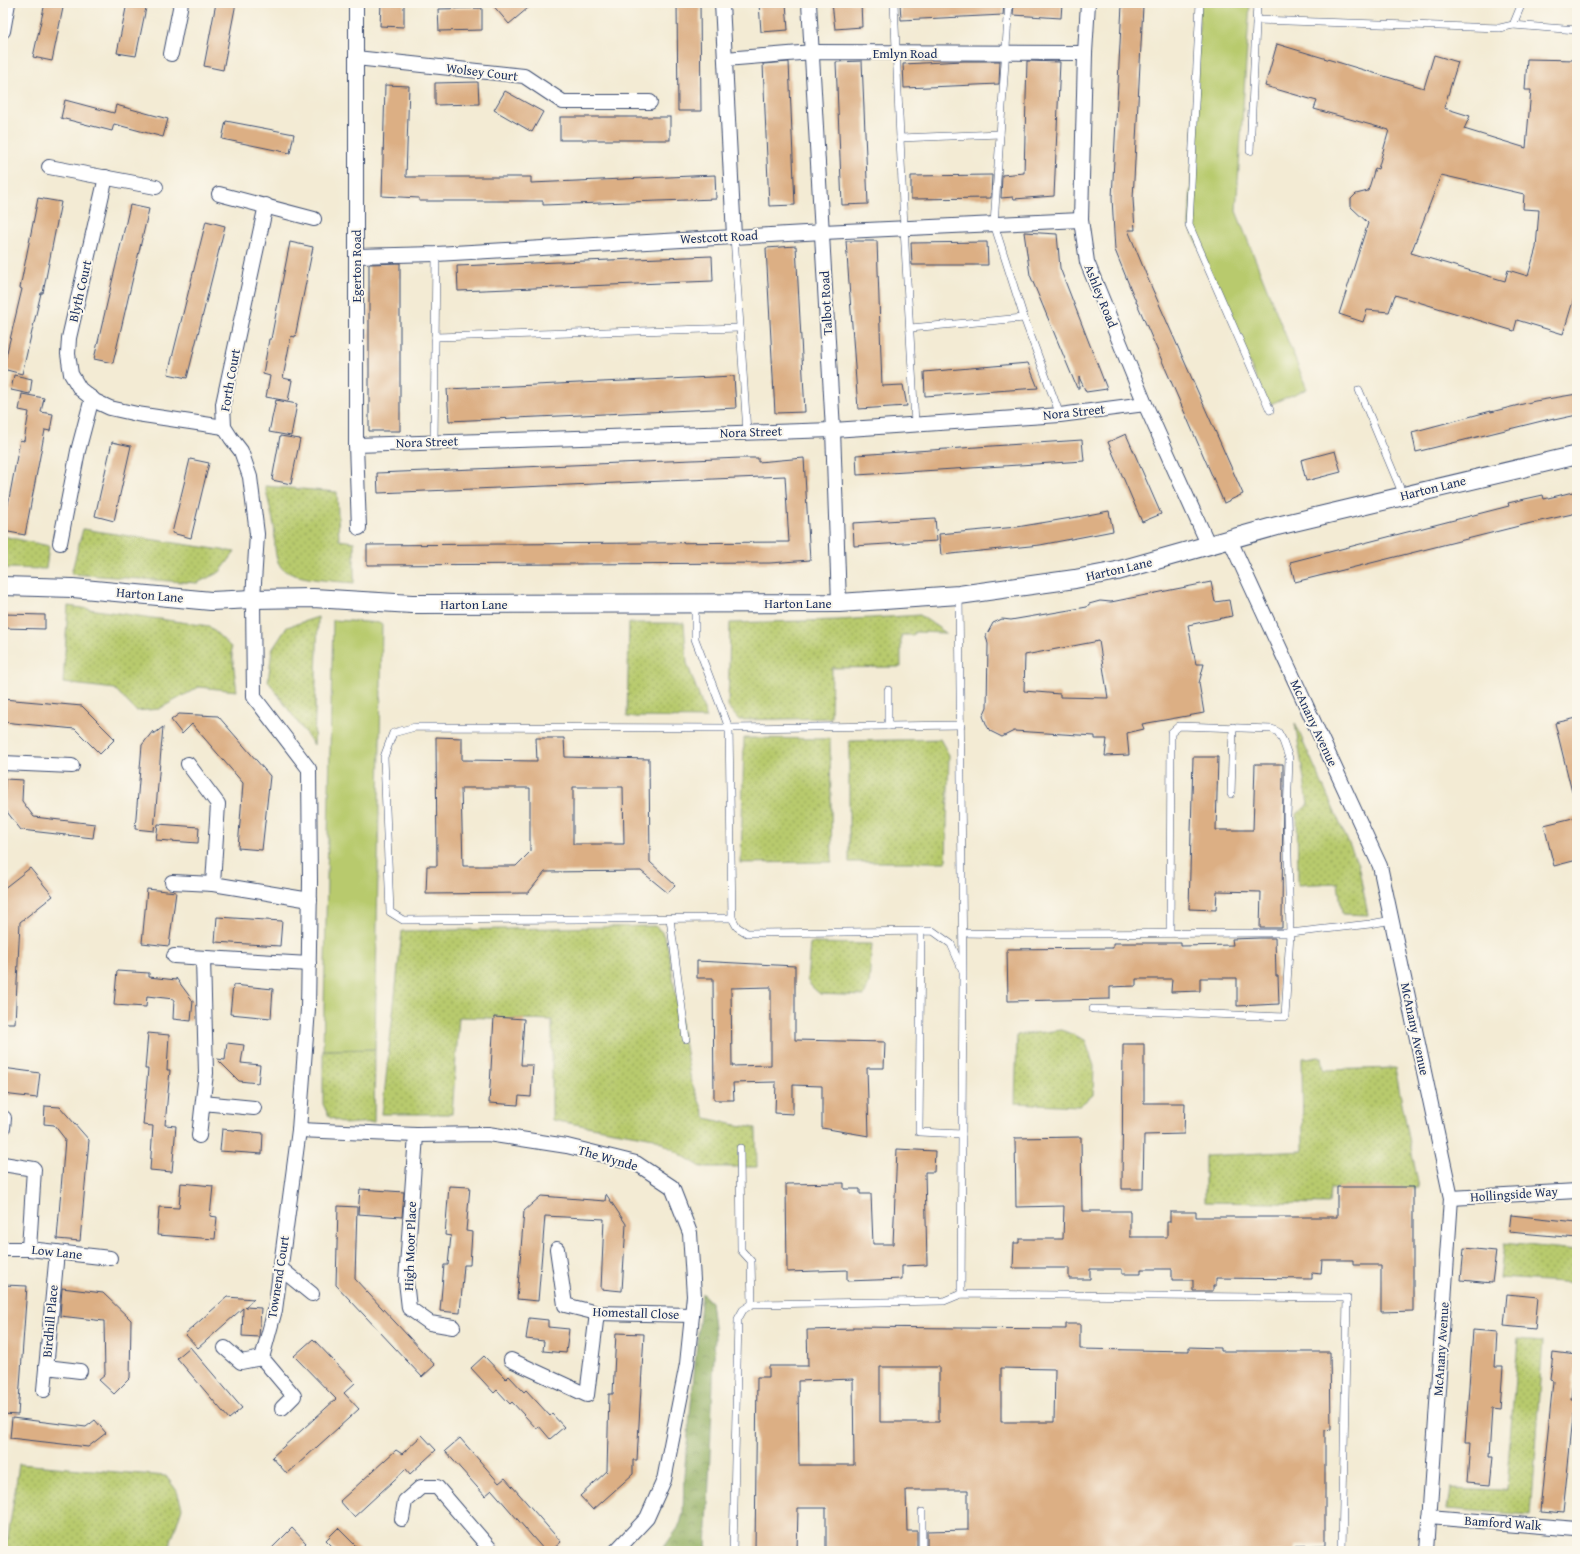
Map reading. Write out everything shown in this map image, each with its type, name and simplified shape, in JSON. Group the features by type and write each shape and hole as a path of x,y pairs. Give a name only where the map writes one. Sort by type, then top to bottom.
{"street":[{"path":"3,31 8,3"},
{"path":"171,54 181,3"},
{"name":"Egerton Road","path":"356,3 356,445 359,528"},
{"path":"722,3 734,236"},
{"name":"Talbot Road","path":"809,3 813,52 833,430 839,603"},
{"name":"Ashley Road","path":"1088,3 1085,53 1081,220 1087,262 1145,404 1209,546"},
{"name":"Emlyn Road","path":"725,59 813,52 1085,53"},
{"name":"Wolsey Court","path":"356,58 524,76 563,102 650,102"},
{"path":"49,167 156,187"},
{"name":"Blyth Court","path":"106,177 69,338 68,354 71,374 80,389 110,408 224,427"},
{"path":"219,194 266,205 314,219"},
{"name":"Forth Court","path":"266,205 223,404 224,427 230,438 241,451 250,477 257,534 253,599 254,697 309,769 310,900"},
{"name":"Westcott Road","path":"356,256 436,254 734,236 1081,220"},
{"path":"60,543 78,451 92,398"},
{"name":"Nora Street","path":"356,445 833,430 915,423 1060,415 1145,404"},
{"name":"Harton Lane","path":"3,586 73,588 211,601 313,598 412,604 839,603 959,595 1075,579 1117,571 1277,526 1577,455"},
{"name":"McAnany Avenue","path":"1230,540 1380,866 1451,1198 1427,1551"},
{"path":"3,763 72,766"},
{"path":"188,764 218,804 213,884"},
{"path":"172,882 213,884 310,900"},
{"name":"Townend Court","path":"262,1358 275,1310 299,1130 308,1009 310,900"},
{"path":"174,956 309,964"},
{"path":"199,1136 206,1073 203,958"},
{"path":"203,1103 254,1108"},
{"name":"The Wynde","path":"299,1130 416,1135 488,1134 567,1146 636,1163 672,1187 690,1233 694,1296 687,1364 664,1480 646,1518 616,1551"},
{"name":"High Moor Place","path":"416,1135 406,1281 409,1308 430,1323 453,1327"},
{"path":"3,1164 34,1169 29,1249"},
{"name":"Hollingside Way","path":"1451,1198 1577,1190"},
{"name":"Low Lane","path":"3,1249 29,1249 110,1258"},
{"name":"Homestall Close","path":"558,1249 565,1306 597,1313 692,1315"},
{"name":"Birdhill Place","path":"44,1390 57,1252"},
{"path":"280,1268 312,1294"},
{"path":"511,1360 587,1395 597,1313"},
{"path":"225,1348 241,1362 262,1358 294,1396 282,1408"},
{"path":"46,1367 80,1371"},
{"path":"402,1519 405,1501 421,1487 437,1487 492,1551"},
{"name":"Bamford Walk","path":"1429,1517 1577,1529"}],"lane":[{"path":"894,3 904,228 915,423"},
{"path":"1009,3 994,224 1024,318 1060,415"},
{"path":"1200,3 1189,225 1270,410"},
{"path":"1250,151 1257,3"},
{"path":"1514,25 1522,3"},
{"path":"1256,20 1500,28 1514,25 1577,30"},
{"path":"900,138 1000,134"},
{"path":"734,236 747,432"},
{"path":"434,442 436,254"},
{"path":"910,328 1024,318"},
{"path":"435,337 740,328"},
{"path":"1359,390 1403,496"},
{"path":"959,595 964,973 961,1294"},
{"path":"695,603 696,639 729,728 732,918 737,927 747,933 933,931 951,944 964,973"},
{"path":"888,690 888,726"},
{"path":"732,918 403,920 390,912 384,757 393,733 415,727 729,728 961,724"},
{"path":"1093,1009 1285,1017 1290,933 1287,816 1289,758 1278,732 1272,729 1179,726 1171,733 1170,933"},
{"path":"1231,794 1233,728"},
{"path":"670,919 686,1039"},
{"path":"963,933 1290,933 1392,920"},
{"path":"921,931 919,1132 962,1134"},
{"path":"740,1148 741,1250 751,1261 752,1304"},
{"path":"733,1551 738,1319 743,1310 752,1304 944,1301 961,1294 1347,1298 1342,1551"},
{"path":"922,1512 922,1551"}],"green space":[{"path":"1200,3 1250,3 1236,211 1307,389 1268,405 1189,225"},
{"path":"265,486 337,492 339,540 354,542 354,583 302,577 287,572 282,568 276,557 274,525"},
{"path":"83,529 235,552 220,572 197,583 71,574"},
{"path":"3,536 49,546 46,569 3,568"},
{"path":"68,606 209,626 231,647 237,691 199,687 159,709 136,711 115,689 63,683"},
{"path":"920,615 946,633 914,632 914,635 901,635 901,667 832,668 831,718 739,720 728,707 730,623 837,620"},
{"path":"318,617 314,745 268,681 272,650 287,627"},
{"path":"333,620 382,623 375,1049 323,1050"},
{"path":"629,623 684,623 687,663 707,718 627,717"},
{"path":"1295,723 1358,864 1368,915 1342,914 1338,883 1298,885 1297,814 1308,805"},
{"path":"744,738 830,739 832,862 741,863"},
{"path":"940,739 949,755 946,862 849,862 849,741"},
{"path":"655,926 662,932 667,943 691,1081 706,1118 756,1128 757,1167 701,1167 654,1138 552,1120 552,1020 459,1017 452,1114 382,1114 402,931"},
{"path":"810,943 872,944 869,984 864,996 820,994 812,987 807,980"},
{"path":"1062,1030 1085,1040 1094,1066 1093,1095 1079,1106 1015,1103 1017,1035"},
{"path":"375,1049 374,1122 345,1124 329,1117 323,1104 323,1050"},
{"path":"1322,1057 1324,1070 1395,1068 1419,1188 1330,1188 1329,1204 1205,1202 1205,1156 1303,1151 1302,1058"},
{"path":"1504,1243 1577,1250 1577,1283 1500,1278"},
{"path":"702,1293 711,1302 715,1335 706,1551 661,1551 678,1528 683,1514 684,1475"},
{"path":"1518,1339 1543,1341 1530,1515 1448,1509 1451,1488 1506,1490"},
{"path":"19,1464 166,1476 177,1491 182,1508 168,1551 6,1551"}],"building":[{"path":"45,3 64,3 52,61 33,57"},
{"path":"127,3 147,3 136,56 117,53"},
{"path":"216,3 236,3 223,70 204,66"},
{"path":"381,3 404,3 404,27 380,26"},
{"path":"491,3 534,3 509,24"},
{"path":"677,3 700,3 701,111 678,111"},
{"path":"759,3 786,3 788,30 761,32"},
{"path":"832,3 861,3 862,27 835,29"},
{"path":"900,3 1004,3 1003,15 901,20"},
{"path":"1014,3 1062,3 1061,18 1013,15"},
{"path":"1122,5 1143,6 1133,199 1135,230 1128,230 1148,279 1243,494 1224,503 1115,250 1112,198"},
{"path":"482,8 482,30 439,31 438,9"},
{"path":"1277,44 1424,88 1434,55 1458,62 1444,108 1470,116 1464,129 1526,148 1531,90 1525,90 1527,59 1577,60 1577,288 1563,334 1517,320 1514,331 1395,295 1389,312 1367,310 1363,322 1339,314 1368,223 1351,207 1351,199 1356,194 1368,191 1375,168 1378,169 1389,130 1314,109 1317,101 1265,86","holes":["1441,175 1524,194 1523,209 1539,210 1536,248 1528,276 1508,270 1505,281 1411,253"]},
{"path":"862,61 868,204 842,205 836,62"},
{"path":"1000,61 999,84 904,88 903,64"},
{"path":"1027,61 1060,62 1054,196 1014,199 1013,197 1001,198 1002,175 1024,173"},
{"path":"789,62 795,205 769,206 763,64"},
{"path":"478,82 479,104 435,105 435,83"},
{"path":"385,85 409,86 406,177 531,177 531,183 715,175 716,199 543,205 543,201 419,201 419,198 382,196"},
{"path":"505,91 543,112 532,132 494,110"},
{"path":"65,100 114,113 116,105 168,119 163,137 114,124 112,131 61,118"},
{"path":"560,117 670,117 670,140 560,140"},
{"path":"226,121 294,134 290,153 222,139"},
{"path":"992,175 991,198 911,199 911,176"},
{"path":"38,198 61,202 43,293 41,293 22,374 3,369 22,289 20,288"},
{"path":"130,205 149,209 113,363 94,359"},
{"path":"206,221 225,226 187,378 168,374"},
{"path":"1024,232 1057,234 1060,268 1107,389 1086,392 1079,377 1079,388 1077,388 1030,275"},
{"path":"846,241 877,241 882,386 903,385 907,406 858,409"},
{"path":"290,242 313,247 295,337 291,336 283,378 292,380 288,401 266,397 270,376 263,374"},
{"path":"987,242 988,265 912,265 911,243"},
{"path":"796,246 805,412 775,413 766,248"},
{"path":"712,256 713,281 458,291 457,266"},
{"path":"400,263 400,431 369,431 369,264"},
{"path":"1028,363 1038,388 925,396 924,372"},
{"path":"14,375 32,379 30,394 11,390"},
{"path":"734,376 736,408 449,421 447,389"},
{"path":"22,394 44,398 41,412 53,414 50,431 45,430 25,535 3,531 20,440 24,441 29,412 19,410"},
{"path":"1577,394 1577,415 1554,420 1554,418 1416,452 1412,432 1491,411 1535,401"},
{"path":"276,400 297,404 291,436 269,432"},
{"path":"1126,434 1161,514 1142,522 1108,442"},
{"path":"280,436 300,439 291,484 272,480"},
{"path":"1082,440 1084,461 857,475 856,455"},
{"path":"112,442 131,446 114,521 95,516"},
{"path":"1335,451 1341,472 1306,481 1301,460"},
{"path":"758,458 758,462 804,458 810,560 770,563 367,565 367,545 789,542 785,476 378,493 377,473"},
{"path":"190,459 209,463 191,538 172,533"},
{"path":"1577,491 1577,513 1531,523 1295,582 1290,562 1509,506 1508,503 1543,495 1544,499"},
{"path":"1109,511 1113,531 1040,545 941,555 939,534 1017,527"},
{"path":"935,518 937,541 854,546 853,523"},
{"path":"1211,582 1215,602 1229,600 1232,616 1188,625 1196,664 1204,664 1199,683 1204,713 1142,724 1144,729 1127,733 1129,755 1105,756 1107,739 1095,739 1095,736 1014,731 1002,737 990,731 983,716 987,707 988,644 986,636 993,623 1002,619 1011,620 1087,607 1089,604 1100,601 1111,602","holes":["1099,641 1108,698 1060,697 1060,694 1024,691 1025,655"]},
{"path":"3,614 45,615 45,629 3,628"},
{"path":"3,699 82,706 115,739 100,754 75,729 3,722"},
{"path":"179,714 218,716 270,776 262,850 238,848 243,783 192,724 182,734 171,720"},
{"path":"1577,718 1577,791 1572,792 1555,723"},
{"path":"163,727 154,831 135,829 142,745 153,731 154,734"},
{"path":"436,737 462,738 462,760 537,761 536,738 564,738 565,757 649,759 650,862 675,885 668,893 641,871 545,872 528,893 426,894 427,866 437,866","holes":["573,787 623,787 624,844 573,844","461,788 530,788 530,852 516,866 463,866"]},
{"path":"1193,757 1218,757 1216,830 1253,830 1255,764 1283,764 1282,928 1260,928 1261,892 1217,891 1216,910 1189,909"},
{"path":"5,779 23,780 22,801 34,817 95,824 93,838 21,830 4,808"},
{"path":"1577,817 1577,860 1554,866 1544,825"},
{"path":"158,824 199,827 198,843 156,840"},
{"path":"30,868 53,896 20,922 15,1023 3,1023 3,889"},
{"path":"147,889 176,892 169,946 142,943"},
{"path":"217,917 282,921 280,946 215,942"},
{"path":"1275,938 1276,976 1278,976 1279,1004 1237,1006 1237,978 1200,978 1200,991 1171,992 1172,979 1136,979 1136,986 1110,987 1110,999 1008,1001 1007,949 1113,948 1113,943 1181,943 1181,946 1233,945 1232,939"},
{"path":"697,961 795,966 795,1040 885,1042 884,1068 867,1068 869,1136 822,1128 822,1086 793,1085 793,1114 775,1113 776,1082 733,1083 734,1100 714,1100 713,978 697,978","holes":["771,987 771,1065 732,1066 731,988"]},
{"path":"117,971 149,973 149,977 176,980 176,978 193,1001 191,1021 173,1019 174,999 147,996 146,1007 114,1005"},
{"path":"233,985 273,989 271,1018 230,1014"},
{"path":"494,1017 524,1019 521,1065 533,1065 531,1097 519,1096 518,1105 489,1103"},
{"path":"148,1033 169,1035 167,1070 170,1070 165,1125 176,1126 172,1172 150,1170 153,1126 143,1125 148,1069 145,1069"},
{"path":"227,1043 244,1045 241,1063 260,1065 258,1083 239,1081 217,1059 225,1060"},
{"path":"1123,1044 1144,1044 1144,1103 1185,1103 1184,1134 1144,1135 1143,1189 1122,1189"},
{"path":"3,1068 40,1073 37,1098 3,1094"},
{"path":"45,1106 60,1107 89,1140 80,1241 57,1239 65,1139 54,1125 44,1124"},
{"path":"222,1129 263,1133 262,1154 220,1151"},
{"path":"1081,1137 1082,1211 1130,1211 1130,1237 1167,1237 1167,1222 1170,1222 1170,1212 1196,1212 1196,1217 1337,1217 1337,1187 1413,1187 1413,1311 1381,1312 1381,1265 1353,1265 1353,1260 1322,1260 1321,1274 1312,1273 1312,1279 1216,1278 1216,1286 1213,1286 1213,1291 1193,1291 1193,1280 1172,1280 1172,1269 1141,1269 1141,1274 1122,1274 1122,1269 1090,1269 1090,1279 1069,1279 1069,1268 1013,1268 1014,1243 1019,1243 1019,1239 1063,1239 1064,1206 1016,1207 1015,1138"},
{"path":"897,1149 935,1151 934,1172 925,1172 927,1265 902,1266 902,1279 847,1281 847,1270 787,1272 786,1184 844,1183 844,1189 860,1189 860,1194 871,1194 873,1244 893,1244"},
{"path":"181,1183 213,1186 210,1216 217,1217 215,1239 157,1235 159,1207 179,1208"},
{"path":"449,1186 470,1187 466,1231 472,1232 470,1265 464,1265 460,1313 440,1311 444,1265 448,1265 451,1236 445,1235"},
{"path":"360,1189 404,1192 402,1217 358,1214"},
{"path":"606,1194 626,1224 622,1291 601,1289 604,1219 545,1216 538,1301 517,1299 524,1211 541,1196 605,1201"},
{"path":"338,1206 357,1207 355,1279 435,1365 422,1377 336,1285"},
{"path":"1511,1215 1577,1222 1577,1238 1509,1232"},
{"path":"1464,1248 1496,1251 1492,1283 1461,1280"},
{"path":"4,1285 27,1286 18,1415 3,1414"},
{"path":"62,1288 103,1293 131,1320 130,1378 114,1394 99,1380 105,1375 104,1321 60,1316"},
{"path":"1507,1294 1538,1297 1535,1329 1504,1326"},
{"path":"227,1297 254,1299 245,1307 261,1308 259,1337 242,1336 243,1308 198,1348 185,1334"},
{"path":"529,1318 548,1320 548,1327 569,1329 566,1353 543,1351 544,1341 526,1339"},
{"path":"1066,1324 1080,1324 1080,1349 1189,1351 1189,1347 1220,1348 1220,1351 1330,1352 1331,1429 1325,1430 1325,1545 1295,1546 1295,1551 927,1551 927,1531 968,1530 968,1490 906,1490 907,1531 917,1531 917,1551 826,1551 826,1508 798,1508 797,1551 755,1551 757,1377 769,1377 769,1366 808,1366 807,1330 853,1329 853,1327 1066,1329","holes":["880,1367 939,1367 939,1422 880,1422","1001,1368 1055,1369 1054,1422 1001,1422","853,1379 854,1465 799,1465 798,1381"]},
{"path":"1473,1330 1497,1332 1495,1367 1503,1367 1500,1409 1492,1408 1489,1457 1493,1457 1490,1485 1467,1483 1470,1442 1465,1442"},
{"path":"616,1333 644,1334 637,1460 633,1460 633,1474 593,1510 580,1496 607,1471 609,1394 613,1394"},
{"path":"313,1339 355,1383 344,1393 359,1409 287,1474 272,1457 336,1399 294,1356"},
{"path":"190,1347 242,1408 229,1419 177,1358"},
{"path":"1553,1352 1576,1355 1571,1399 1575,1399 1563,1513 1540,1511 1553,1381 1550,1380"},
{"path":"484,1356 506,1379 509,1376 524,1392 526,1390 550,1416 552,1414 564,1427 550,1439 539,1426 536,1428 512,1402 510,1404 497,1390 494,1393 471,1368"},
{"path":"12,1418 86,1427 95,1420 106,1433 88,1447 10,1438"},
{"path":"422,1435 436,1450 410,1474 406,1469 354,1517 340,1501 396,1450 402,1454"},
{"path":"460,1438 499,1483 505,1478 561,1542 551,1551 545,1551 492,1490 485,1496 445,1451"},
{"path":"292,1528 306,1543 298,1551 269,1551"},
{"path":"338,1528 361,1551 337,1551 326,1540"}]}
